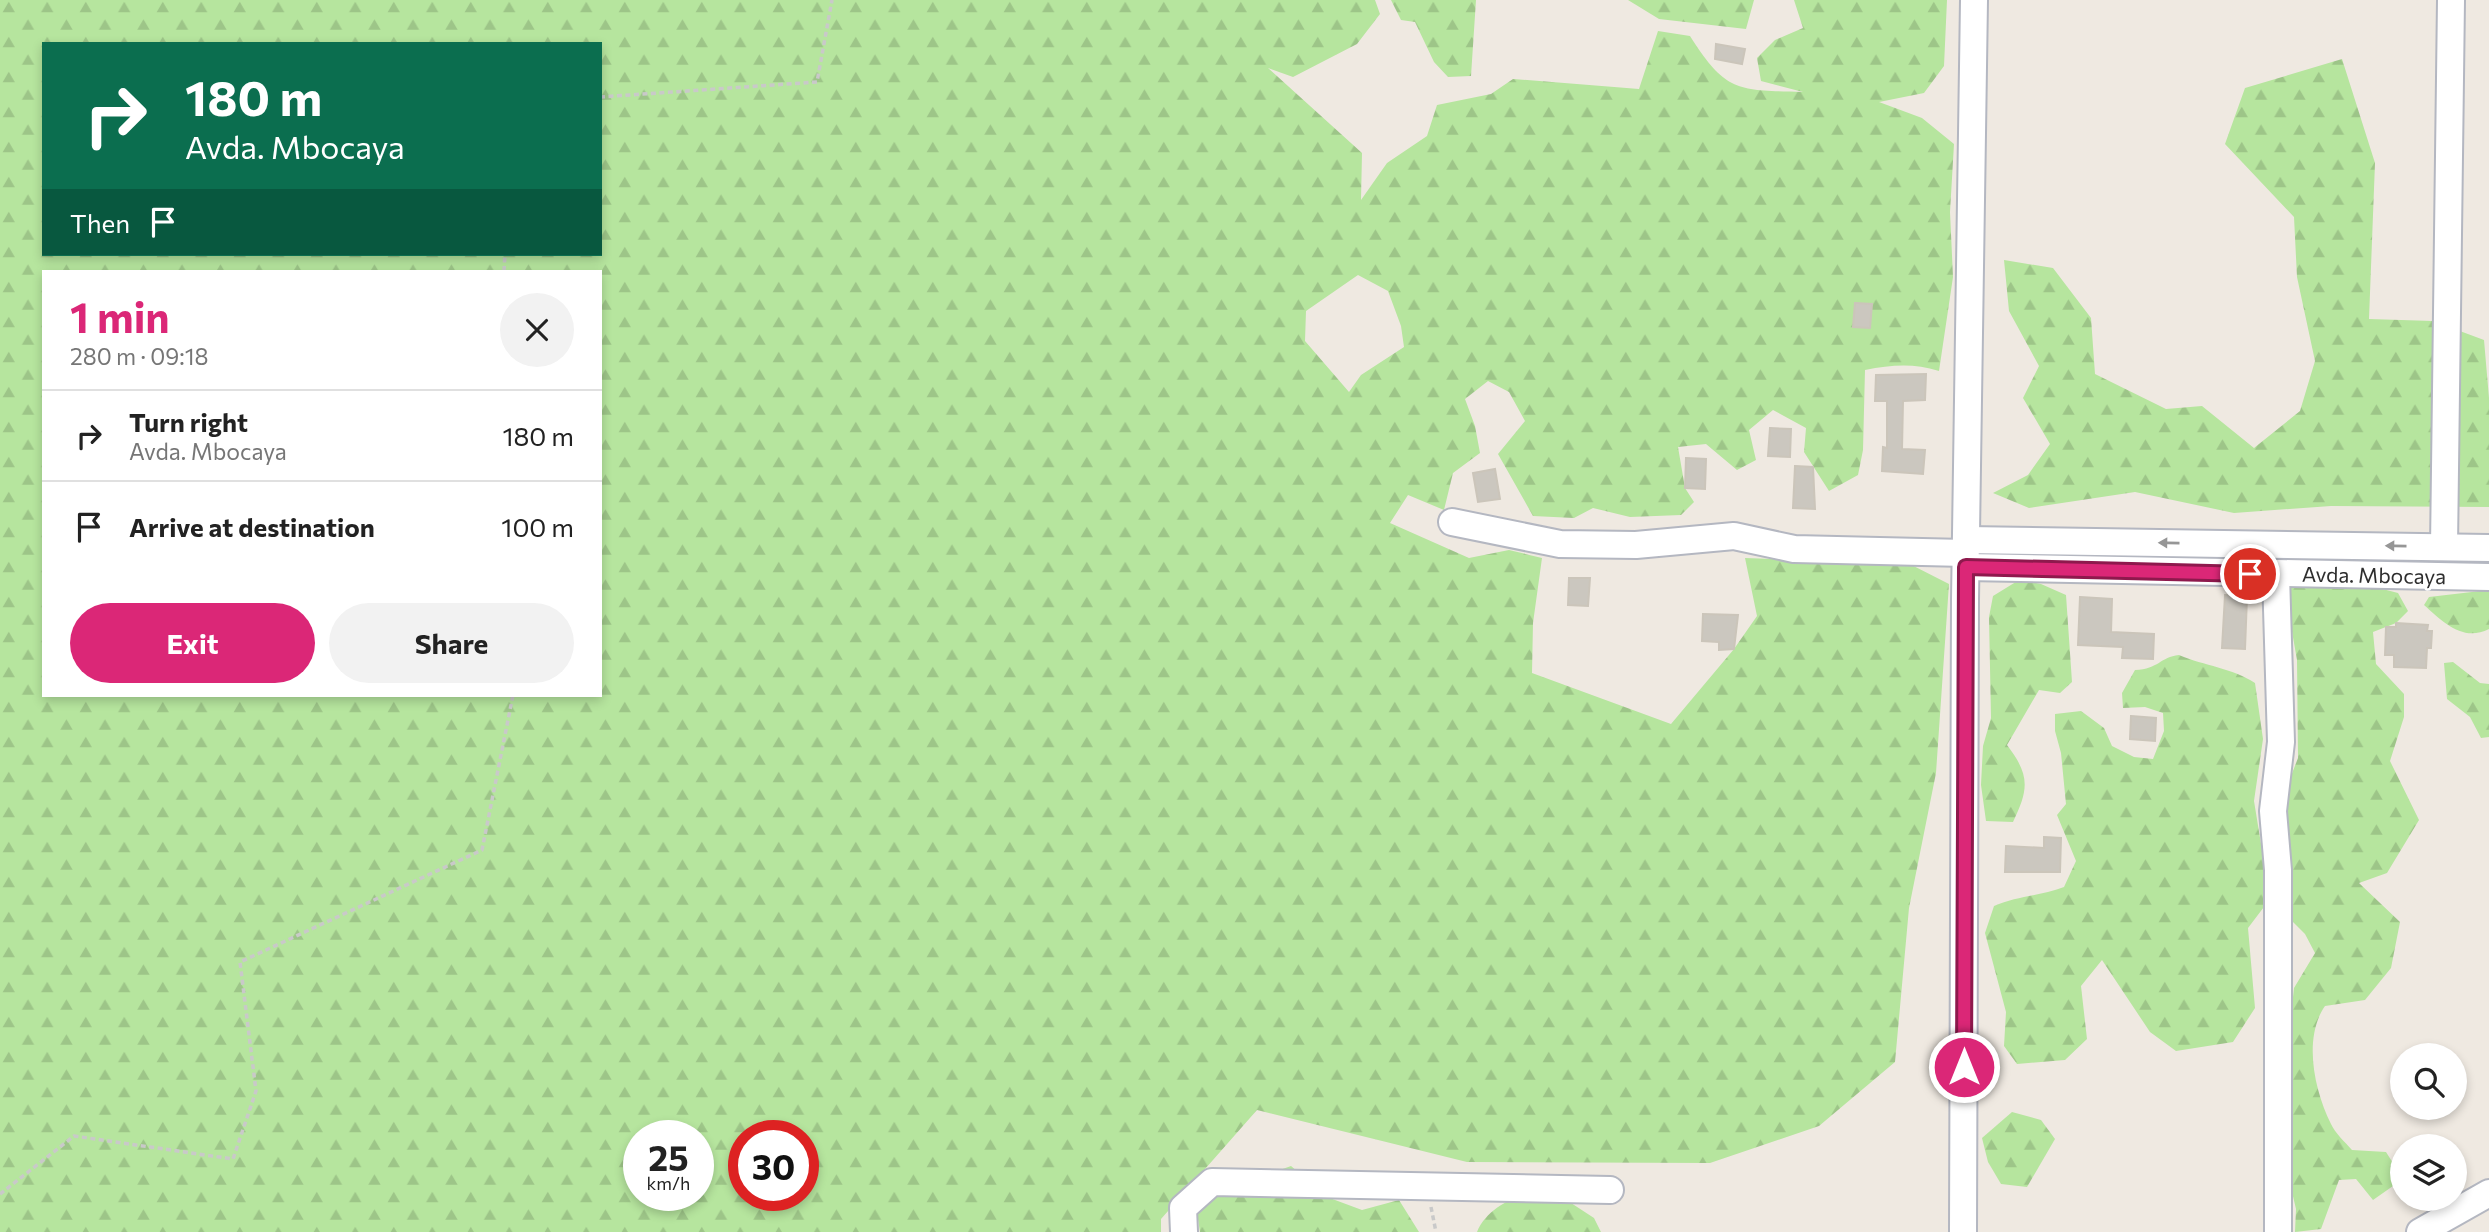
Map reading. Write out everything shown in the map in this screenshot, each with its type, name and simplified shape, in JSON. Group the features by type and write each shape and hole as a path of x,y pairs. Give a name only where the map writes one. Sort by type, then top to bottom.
{"street":[{"path":"1963,1232 1966,553 1974,0"},
{"path":"2444,547 2451,0"},
{"path":"1452,522 1560,544 1636,545 1734,536 1794,549 1966,553 2489,548"},
{"name":"Avda. Mbocaya","path":"1966,553 2276,575 2489,577"},
{"path":"2276,575 2281,742 2273,811 2278,883 2278,1232"},
{"path":"1184,1232 1183,1208 1212,1182 1610,1190"},
{"path":"2420,1232 2489,1193"}],"path":[{"path":"602,97 817,82 832,0"},
{"path":"0,1194 74,1136 233,1158 256,1091 240,962 482,850 513,697"}],"green space":[{"path":"0,0 1375,0 1380,14 1357,44 1293,77 1268,68 1362,153 1361,200 1387,163 1427,136 1437,105 1491,94 1513,79 1639,89 1658,31 1690,36 1714,69 1736,85 1763,90 1803,92 1761,81 1757,58 1775,40 1803,28 1794,0 1947,0 1944,66 1924,93 1879,102 1922,118 1954,144 1950,212 1953,277 1939,371 1902,366 1865,370 1863,450 1858,475 1829,491 1804,452 1806,428 1773,410 1749,430 1756,460 1737,470 1706,444 1678,447 1685,488 1694,502 1681,515 1630,517 1593,508 1574,518 1533,516 1498,454 1525,421 1509,392 1488,381 1465,399 1475,426 1480,453 1453,473 1444,510 1408,495 1390,523 1469,558 1509,550 1542,558 1533,623 1532,673 1671,724 1734,649 1757,616 1745,558 1822,561 1890,554 1949,584 1936,773 1909,908 1895,1062 1819,1126 1710,1163 1467,1162 1257,1110 1161,1219 1161,1232 0,1232","holes":["1358,275 1388,291 1401,326 1404,347 1361,375 1349,392 1305,341 1306,311"]},
{"path":"1391,0 1476,0 1471,76 1448,77 1434,62 1415,22 1401,20"},
{"path":"1628,0 1754,0 1746,29 1659,19"},
{"path":"2342,59 2375,163 2369,319 2433,321 2484,340 2489,398 2489,507 2331,506 2234,513 2135,492 2029,508 1993,493 2028,475 2050,444 2023,398 2039,366 2009,311 2004,260 2053,268 2091,318 2095,374 2166,409 2202,406 2254,448 2300,411 2315,361 2297,277 2294,217 2225,144 2245,88"},
{"path":"2336,577 2398,593 2408,611 2396,623 2373,632 2376,664 2404,694 2404,717 2390,761 2419,820 2387,873 2359,883 2400,922 2391,968 2365,1000 2325,1006 2314,1033 2313,1064 2320,1096 2331,1124 2352,1150 2386,1152 2390,1158 2390,1188 2373,1200 2356,1179 2339,1180 2321,1229 2295,1232 2296,1209 2288,1175 2292,1148 2291,1015 2294,988 2315,953 2305,934 2288,917 2274,820 2298,758 2297,660 2284,586"},
{"path":"2019,580 2041,584 2066,595 2072,682 2060,693 2039,690 2007,745 2020,765 2025,782 2018,810 2013,822 1986,821 1981,785 1983,746 1991,718 1989,617 1993,596"},
{"path":"2489,590 2489,629 2480,632 2454,629 2424,605 2429,597"},
{"path":"2179,655 2237,674 2255,683 2263,739 2254,801 2270,899 2248,928 2255,1008 2233,1042 2176,1051 2150,1032 2102,960 2081,986 2087,1039 2065,1060 2017,1064 2004,1046 2006,1012 1985,933 1994,906 2064,887 2076,861 2057,815 2066,804 2055,714 2081,711 2104,728 2112,746 2134,757 2153,759 2164,731 2163,713 2145,707 2123,708 2122,693 2135,670 2149,668"},
{"path":"2453,662 2480,683 2489,684 2489,737 2481,738 2470,717 2447,699 2444,663"},
{"path":"2012,1112 2041,1120 2055,1139 2027,1187 2001,1184 1988,1162 1982,1138"},
{"path":"1291,1166 1327,1197 1362,1210 1399,1200 1419,1232 1200,1232 1195,1200"},
{"path":"1545,1186 1594,1218 1601,1232 1477,1232 1497,1208 1515,1197"}],"building":[{"path":"1716,44 1745,49 1742,64 1715,59"},
{"path":"1855,303 1872,304 1870,328 1853,327"},
{"path":"1926,374 1925,400 1903,401 1902,449 1925,450 1923,474 1882,471 1883,447 1887,448 1887,401 1875,401 1876,375"},
{"path":"1770,428 1791,429 1790,457 1768,456"},
{"path":"1686,458 1706,459 1705,489 1685,488"},
{"path":"1795,466 1813,467 1815,509 1793,508"},
{"path":"1495,469 1500,499 1478,502 1473,473"},
{"path":"1569,578 1590,578 1588,606 1568,605"},
{"path":"2225,595 2247,597 2245,649 2222,648"},
{"path":"2080,597 2112,599 2111,632 2154,634 2153,659 2122,658 2123,647 2078,645"},
{"path":"1703,614 1738,615 1734,649 1719,650 1719,642 1702,641"},
{"path":"2396,623 2428,625 2427,631 2432,631 2431,648 2427,648 2426,668 2394,667 2394,655 2385,655 2386,627 2396,627"},
{"path":"2131,716 2156,718 2155,741 2130,739"},
{"path":"2044,837 2061,838 2060,872 2005,872 2006,846 2044,848"}],"route":[{"path":"1964,1067 1966,567 2250,574"}]}
